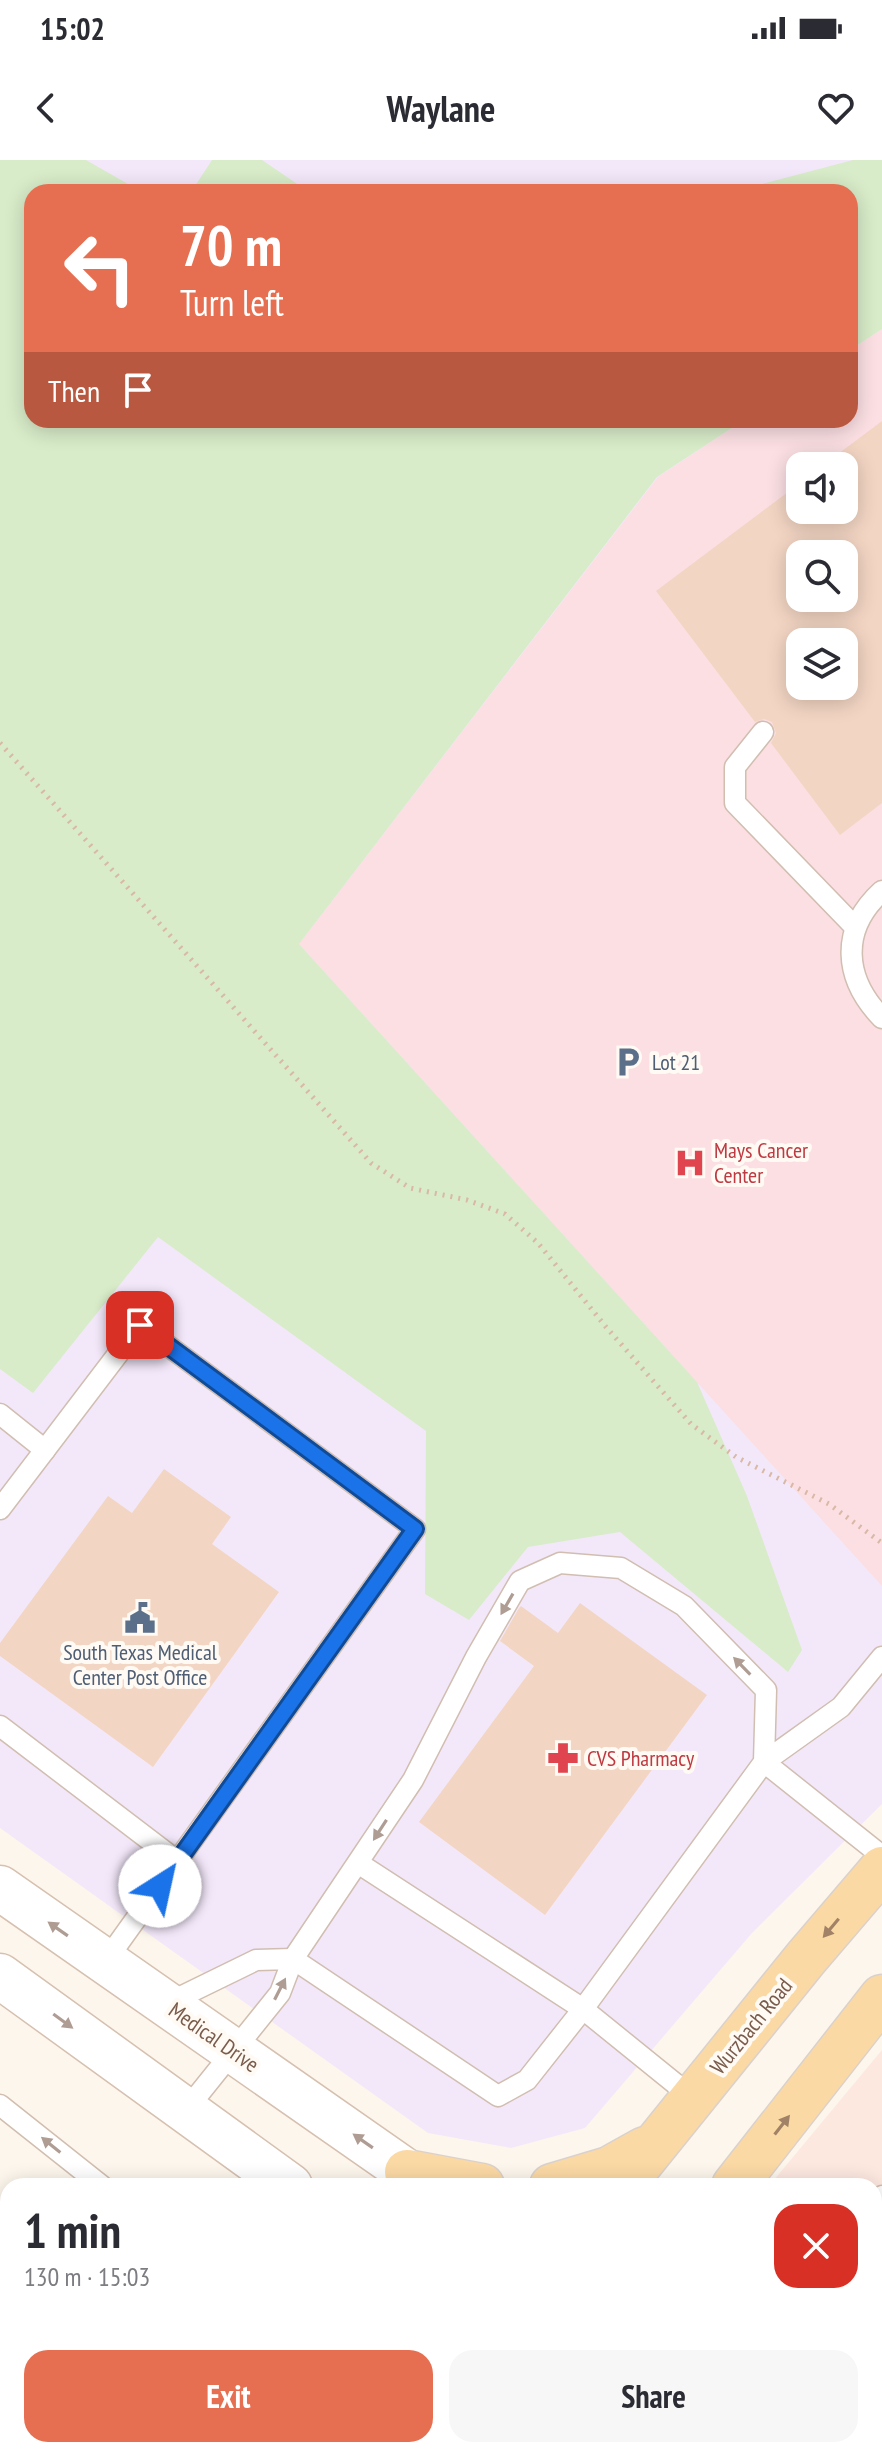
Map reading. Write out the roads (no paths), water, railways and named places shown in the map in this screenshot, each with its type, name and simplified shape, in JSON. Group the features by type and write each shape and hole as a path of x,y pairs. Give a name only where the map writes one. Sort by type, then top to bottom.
{"main road":[{"name":"Wurzbach Road","path":"629,2178 882,1869"},
{"path":"740,2178 882,1997"},
{"path":"579,2178 609,2169 658,2142"}],"street":[{"name":"Medical Drive","path":"0,1888 416,2178"},
{"path":"0,1976 279,2178"}],"lane":[{"path":"763,732 735,767 735,803 855,927"},
{"path":"882,891 868,904 855,927 851,952 854,977 865,1001 882,1018"},
{"path":"0,1509 140,1325 415,1529 105,1962"},
{"path":"0,1414 45,1450"},
{"path":"186,2110 280,1993 293,1959 413,1780 476,1657 520,1581 560,1563 621,1568 684,1606 766,1690 764,1762"},
{"path":"166,2004 256,1960 293,1959 498,2096 527,2080 583,2009 764,1762 841,1707 882,1657"},
{"path":"0,1726 177,1861"},
{"path":"764,1762 882,1856"},
{"path":"358,1863 583,2009 693,2098"},
{"path":"0,2105 92,2178"}],"place":[{"name":"Lot 21","path":"628,1062"},
{"name":"Mays Cancer Center","path":"690,1163"},
{"name":"South Texas Medical Center Post Office","path":"140,1618"},
{"name":"CVS Pharmacy","path":"563,1758"}]}
